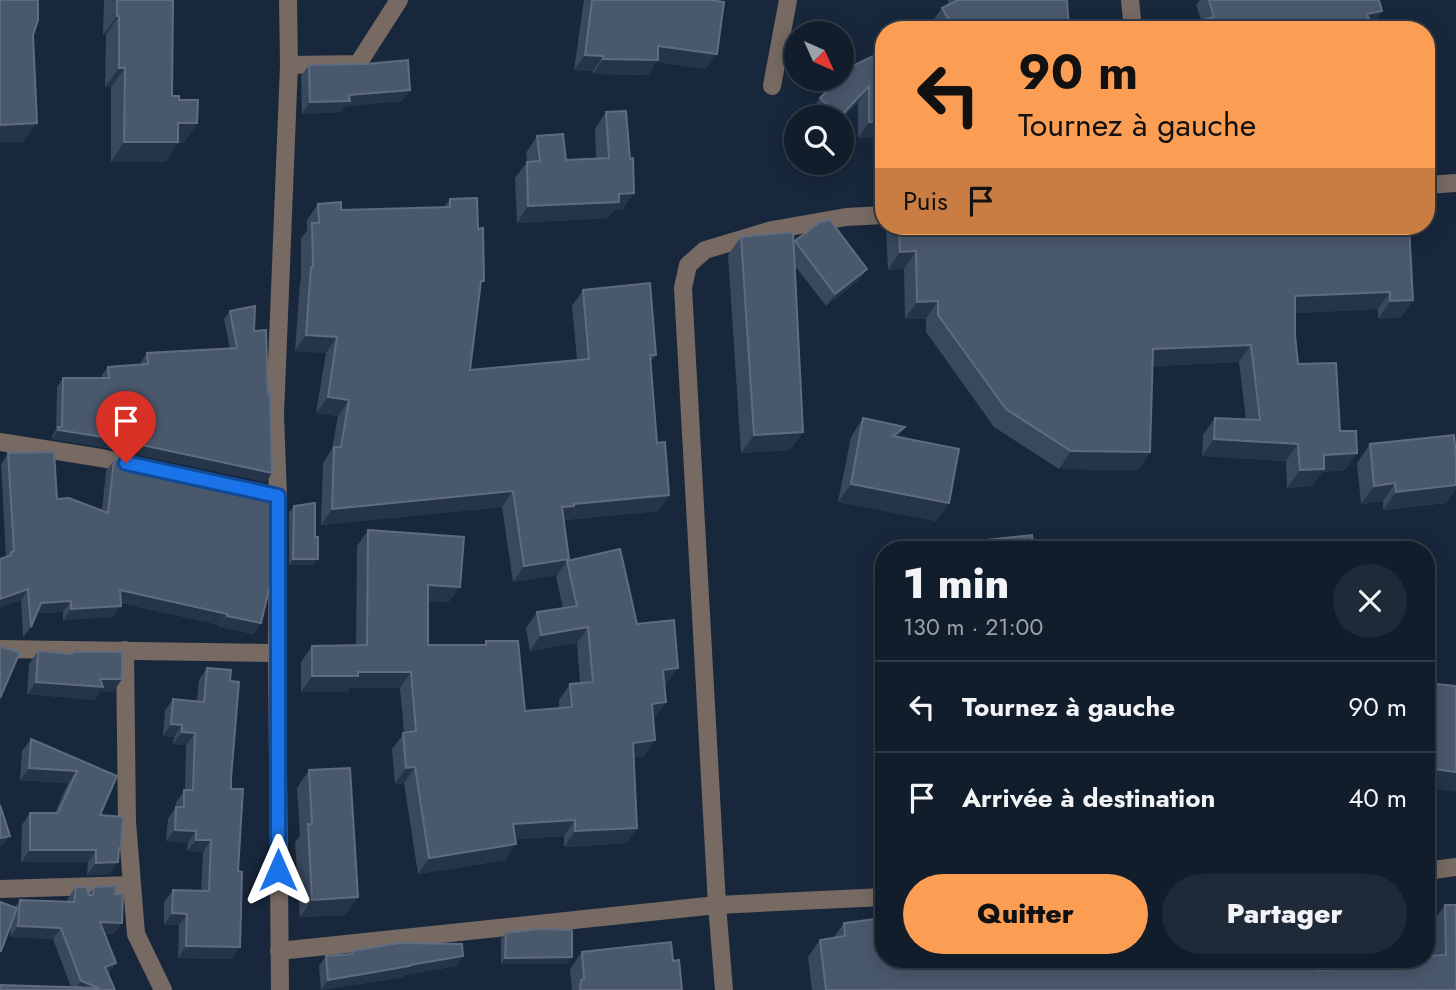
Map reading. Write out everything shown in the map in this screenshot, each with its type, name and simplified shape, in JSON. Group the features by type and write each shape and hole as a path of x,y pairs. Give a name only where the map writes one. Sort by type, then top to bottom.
{"street":[{"path":"280,990 277,653 271,495 289,65 288,0"},
{"path":"289,65 358,64 400,0"},
{"path":"772,86 788,0"},
{"path":"1130,0 1132,21"},
{"path":"1435,184 1456,183"},
{"path":"724,990 683,288 688,265 705,250 772,230 846,217 875,215"},
{"path":"0,442 101,458 155,470"},
{"path":"0,649 277,653"},
{"path":"125,650 127,822 136,934 163,990"},
{"path":"1435,870 1456,867"},
{"path":"0,889 132,885"},
{"path":"279,951 717,905 875,897"}],"building":[{"path":"0,0 38,0 38,20 33,35 37,123 0,125"},
{"path":"117,0 173,0 172,96 179,96 179,100 198,100 197,123 178,123 178,142 124,142 125,68 119,68"},
{"path":"592,0 724,2 717,54 658,46 658,60 603,59 603,56 585,55"},
{"path":"958,0 1067,0 1068,21 950,21 942,8"},
{"path":"1209,0 1379,0 1382,11 1367,14 1369,19 1362,21 1204,21 1214,17"},
{"path":"875,55 875,122 869,122 869,86 851,105 827,105 820,98 827,91 854,91 854,65"},
{"path":"408,60 410,90 349,95 350,101 310,102 309,65"},
{"path":"626,111 630,159 633,158 634,193 619,194 619,202 528,206 527,162 540,161 537,136 563,134 566,160 609,158 606,112"},
{"path":"477,198 478,229 483,228 484,281 481,281 470,370 589,359 583,290 650,283 656,355 650,355 657,443 665,442 669,495 562,507 569,559 524,566 513,491 332,509 334,447 341,447 349,400 328,397 337,337 306,335 313,267 312,223 319,223 318,204 341,202 341,210 450,207 450,199"},
{"path":"830,220 867,269 835,294 795,241 820,222"},
{"path":"793,232 803,432 754,435 741,237"},
{"path":"899,235 1409,235 1413,300 1390,301 1390,292 1295,296 1298,364 1336,363 1340,431 1356,431 1357,453 1324,455 1324,469 1300,470 1298,444 1214,439 1215,418 1260,420 1251,345 1153,349 1150,452 1071,451 1006,409 938,315 938,301 917,302 916,251 900,252"},
{"path":"255,306 254,331 266,330 272,473 109,438 58,430 58,427 62,427 63,378 109,378 108,367 148,364 147,353 237,348 230,311"},
{"path":"863,418 905,427 893,436 959,449 949,503 851,484"},
{"path":"1454,435 1456,485 1396,492 1395,483 1374,486 1370,444"},
{"path":"54,452 57,499 69,498 108,513 114,460 272,494 270,505 274,505 274,568 261,623 120,590 121,606 71,609 71,601 41,603 31,627 28,589 0,599 0,559 14,551 8,453"},
{"path":"315,503 318,559 293,559 294,506"},
{"path":"368,530 464,537 460,587 428,585 428,645 486,645 486,641 518,641 525,711 572,707 570,684 593,682 588,627 541,635 537,612 577,606 567,561 620,549 637,624 674,620 678,668 663,670 666,702 652,704 655,740 633,743 637,828 575,831 575,820 513,824 516,844 429,858 415,767 406,768 403,733 416,731 411,672 358,672 358,676 312,676 312,646 367,645"},
{"path":"1032,535 1033,541 978,541"},
{"path":"0,647 20,652 0,698"},
{"path":"38,651 72,654 122,652 122,679 100,679 103,687 36,682"},
{"path":"207,668 231,670 230,681 239,682 231,789 243,789 238,871 242,872 240,947 186,946 187,914 172,913 173,890 209,891 211,840 196,840 196,831 175,830 176,807 184,807 184,790 193,790 195,733 182,732 182,725 171,724 173,699 204,702"},
{"path":"1435,684 1456,686 1456,772 1435,769"},
{"path":"31,739 117,776 100,815 123,817 118,862 96,863 96,850 30,850 30,813 58,813 77,771 29,768"},
{"path":"350,768 358,897 312,900 308,824 312,824 309,770"},
{"path":"0,805 10,836 0,838"},
{"path":"116,886 115,894 123,894 122,923 100,922 116,963 105,967 115,990 0,990 0,985 99,988 81,981 61,928 18,926 20,900 74,902 76,887 86,887 89,895 93,895 94,887"},
{"path":"0,902 17,908 1,951 0,951"},
{"path":"1445,905 1456,905 1456,990 826,990 820,940 845,936 844,923 875,919 875,968 1435,968 1435,956 1446,955"},
{"path":"539,929 571,930 572,957 505,958 506,933"},
{"path":"671,942 673,961 679,960 682,990 580,990 581,980 584,979 582,952"},
{"path":"399,943 462,944 463,956 328,980 326,956 352,954 352,951"}],"route":[{"path":"126,463 278,496 278,870"}]}
